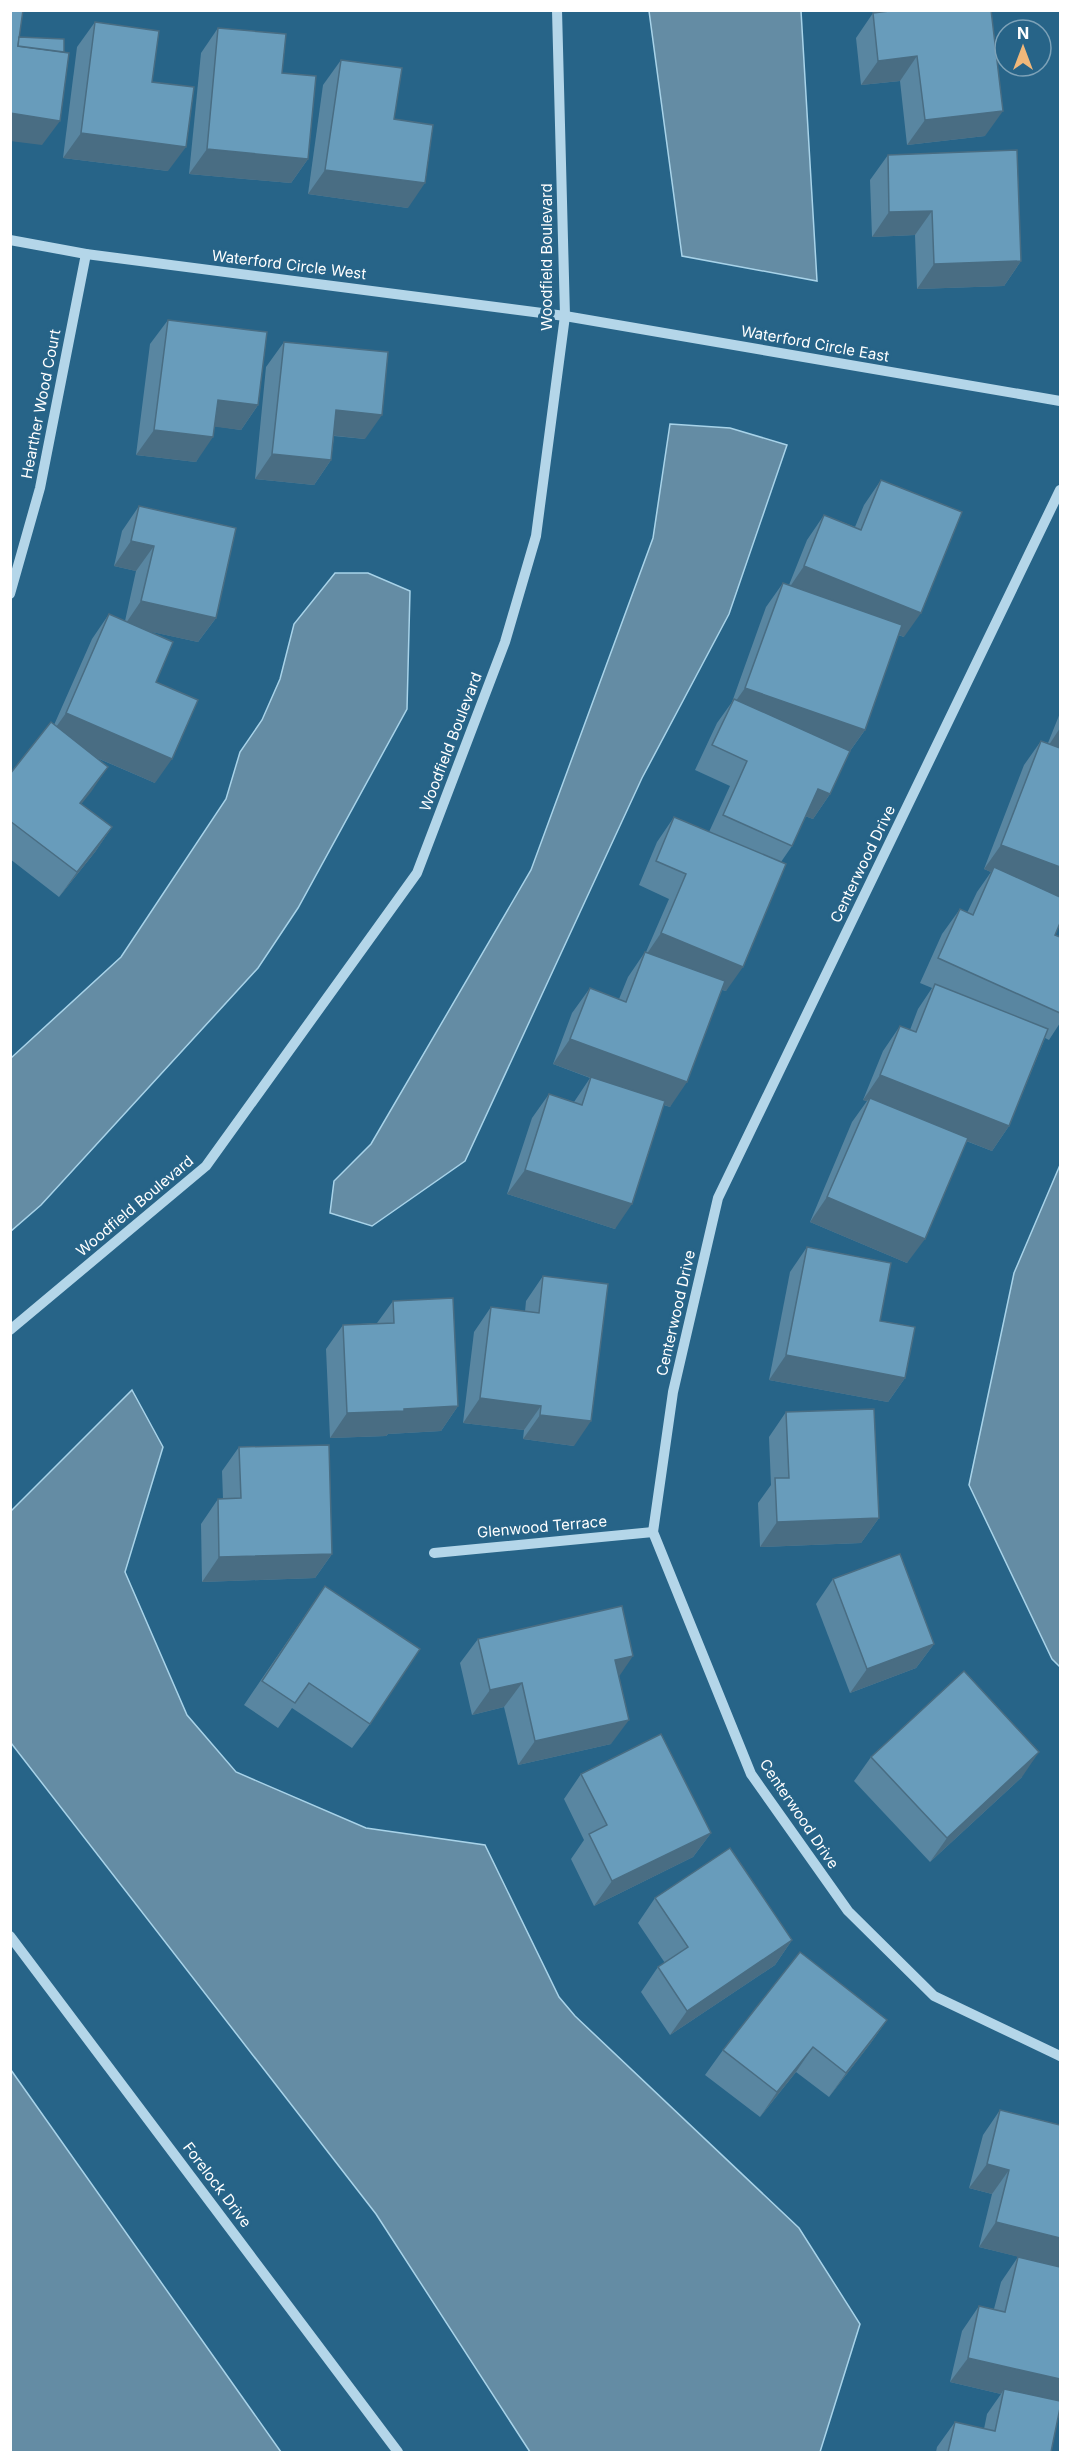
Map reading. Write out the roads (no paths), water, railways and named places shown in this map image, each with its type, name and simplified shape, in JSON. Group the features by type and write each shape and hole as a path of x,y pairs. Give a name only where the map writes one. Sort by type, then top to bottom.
{"street":[{"name":"Woodfield Boulevard","path":"10,1330 206,1166 417,873 505,642 536,536 565,316 556,10"},
{"name":"Waterford Circle West","path":"10,240 86,254 565,316"},
{"name":"Hearther Wood Court","path":"10,594 39,488 86,254"},
{"name":"Waterford Circle East","path":"565,316 1060,401"},
{"name":"Centerwood Drive","path":"1060,490 718,1198 673,1392 653,1532 751,1774 848,1911 934,1996 1060,2056"},
{"name":"Glenwood Terrace","path":"434,1553 653,1532"},
{"name":"Forelock Drive","path":"10,1936 398,2452"}],"water":[{"path":"649,11 801,11 817,281 682,256"},
{"path":"670,424 730,428 787,445 729,614 642,778 465,1161 372,1226 330,1213 334,1181 371,1144 531,870 653,538"},
{"path":"335,573 368,573 410,591 407,709 298,908 258,968 41,1205 11,1231 11,1058 121,957 226,799 240,752 262,720 280,679 294,624"},
{"path":"1060,1165 1060,1667 1052,1659 969,1485 1014,1273"},
{"path":"132,1390 163,1447 125,1572 187,1715 236,1772 366,1828 485,1845 559,1997 575,2016 799,2228 860,2324 820,2452 530,2452 376,2214 11,1743 11,1511"},
{"path":"11,2070 281,2452 11,2452"}]}
